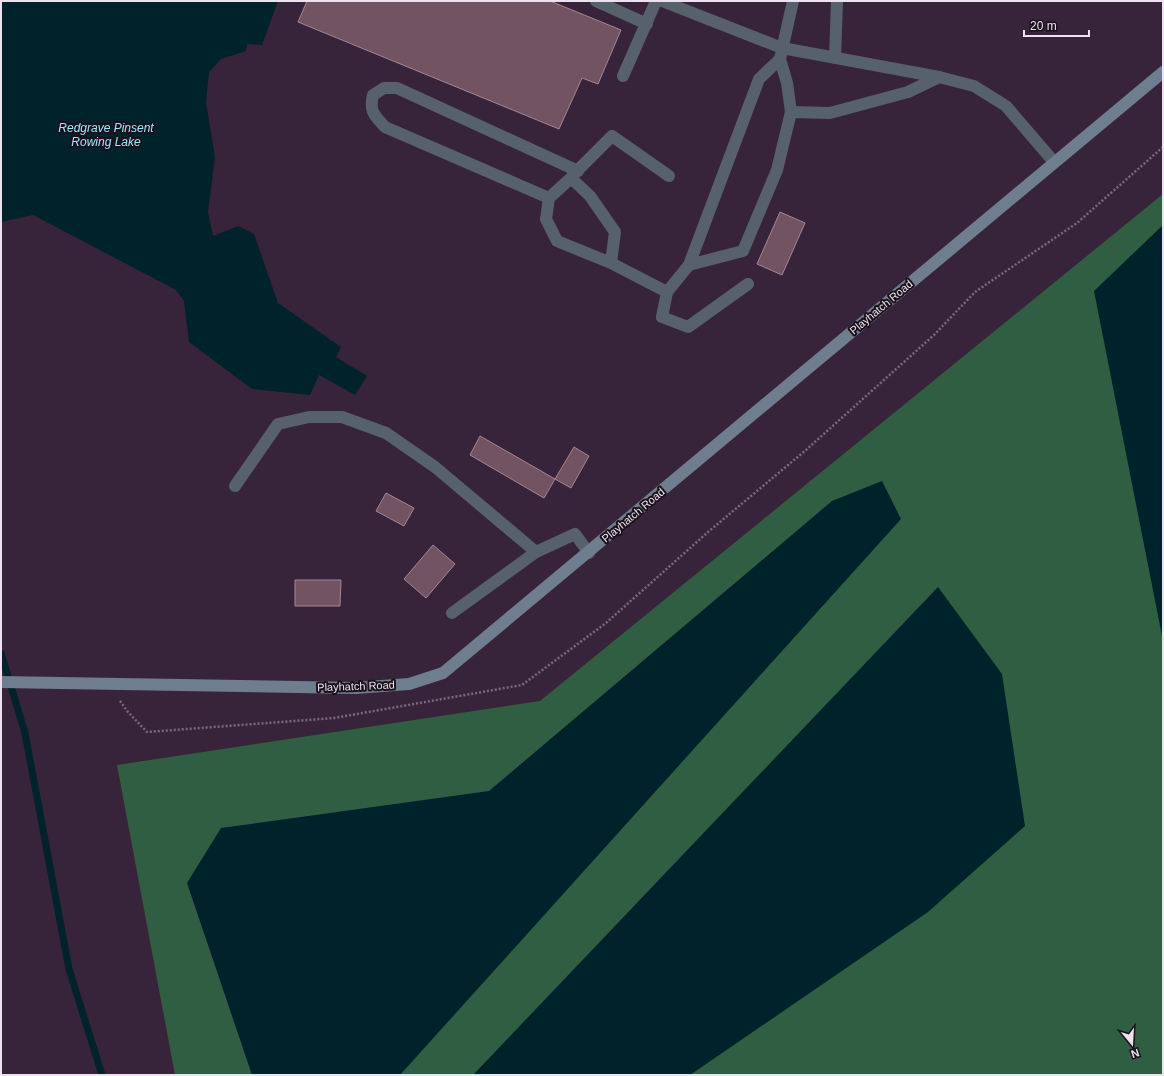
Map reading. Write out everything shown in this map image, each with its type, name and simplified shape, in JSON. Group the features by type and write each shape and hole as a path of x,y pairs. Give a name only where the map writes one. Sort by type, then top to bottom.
{"main road":[{"name":"Playhatch Road","path":"1,682 355,688 410,684 443,673 589,553 1163,72"}],"lane":[{"path":"596,1 647,24"},
{"path":"623,76 656,1"},
{"path":"662,1 781,54 835,58 939,77 974,86 1006,106 1054,162"},
{"path":"689,265 743,251 777,170 791,112 781,54 793,1"},
{"path":"835,58 837,1"},
{"path":"748,284 688,327 662,317 666,292 689,265 759,79 781,54"},
{"path":"791,112 830,113 908,92 939,77"},
{"path":"549,198 385,127 376,118 370,107 373,95 384,88 397,88 575,174 615,232 611,264"},
{"path":"666,292 611,264 557,241 546,219 549,198 612,136 669,176"},
{"path":"235,486 278,424 308,417 342,417 386,433 423,458 536,552"},
{"path":"452,614 536,552 575,534 589,553"}],"path":[{"path":"110,683 128,712 147,732 334,718 522,685 606,623 708,532 806,450 934,335 975,292 1077,223 1163,147"}],"green space":[{"path":"1163,194 1163,1075 175,1075 117,765 540,701"}],"water":[{"name":"Redgrave Pinsent Rowing Lake","path":"1,1 278,1 262,45 247,44 246,51 221,59 209,72 206,102 215,157 208,212 213,236 238,226 254,234 278,303 341,347 336,357 367,376 355,395 319,375 310,395 252,389 189,342 184,301 176,290 33,215 1,222"},
{"path":"1163,225 1163,641 1094,291"},
{"path":"882,481 901,519 400,1075 252,1075 187,883 221,828 489,791 832,501"},
{"path":"938,587 1002,674 1025,826 928,912 690,1075 473,1075"}],"building":[{"path":"307,1 550,1 621,30 598,84 582,78 559,129 298,22"},
{"path":"780,212 805,223 782,275 757,264"},
{"path":"480,436 555,479 544,498 470,455"},
{"path":"574,447 589,456 571,488 555,479"},
{"path":"386,493 414,508 404,526 376,511"},
{"path":"433,545 455,564 426,598 404,579"},
{"path":"295,580 341,580 340,606 295,606"}],"waterway":[{"path":"1,653 25,733 69,969 102,1075"}]}
